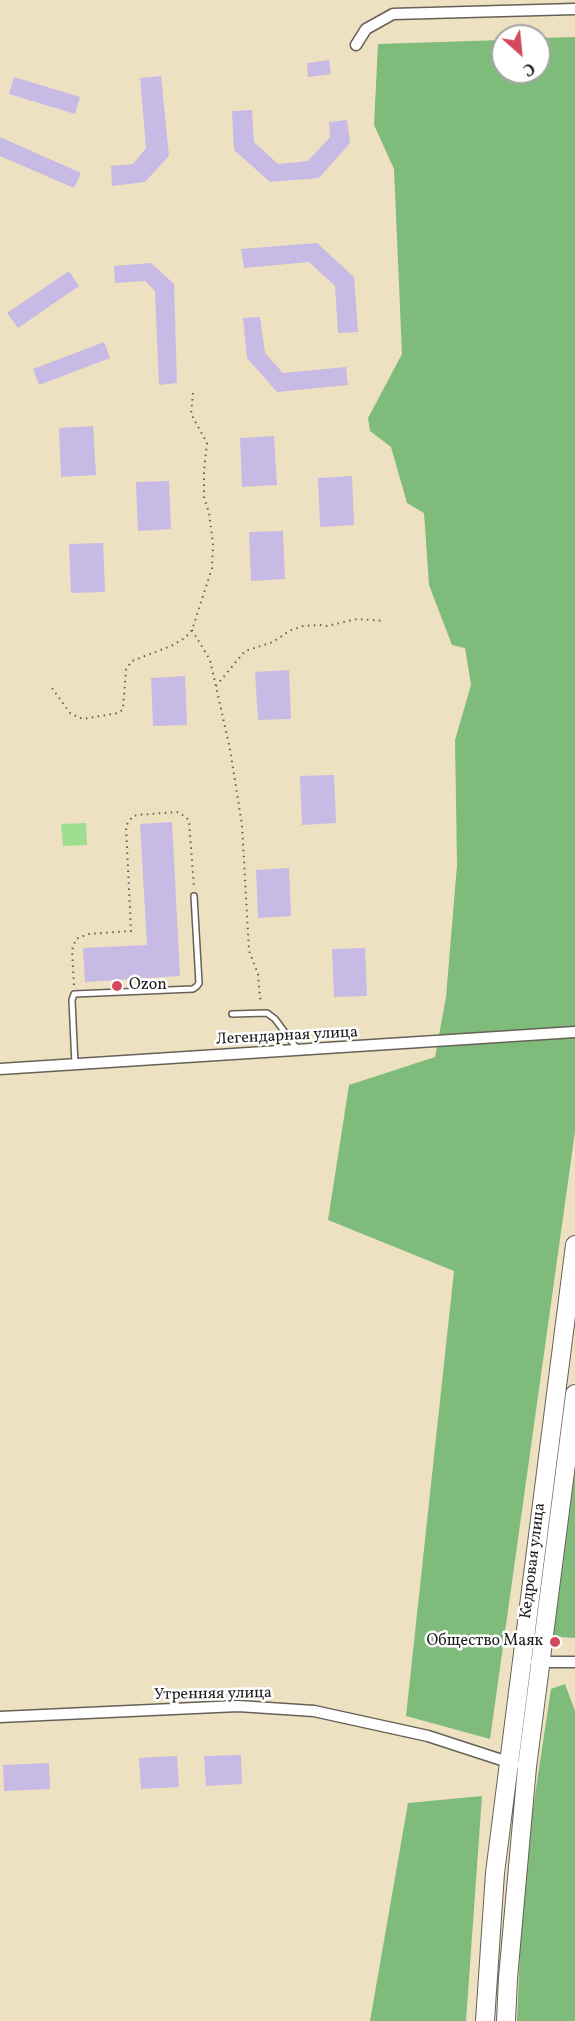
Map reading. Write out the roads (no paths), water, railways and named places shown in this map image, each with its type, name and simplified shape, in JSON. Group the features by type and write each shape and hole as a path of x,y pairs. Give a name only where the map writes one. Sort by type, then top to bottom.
{"main road":[{"name":"Кедровая улица","path":"485,2021 495,1873 575,1245"},
{"name":"Кедровая улица","path":"507,2021 508,1978 527,1767 575,1394"}],"street":[{"path":"356,45 366,29 393,14 575,9"},
{"name":"Легендарная улица","path":"0,1069 575,1032"},
{"path":"521,1662 574,1663"},
{"name":"Утренняя улица","path":"0,1717 238,1706 314,1711 428,1736 527,1767"}],"lane":[{"path":"75,1065 72,1000 74,994 193,989 198,986 194,896"},
{"path":"232,1014 267,1013 275,1019 298,1051"}],"place":[{"name":"Ozon","path":"117,986"},
{"name":"Общество Маяк","path":"555,1642"}]}
